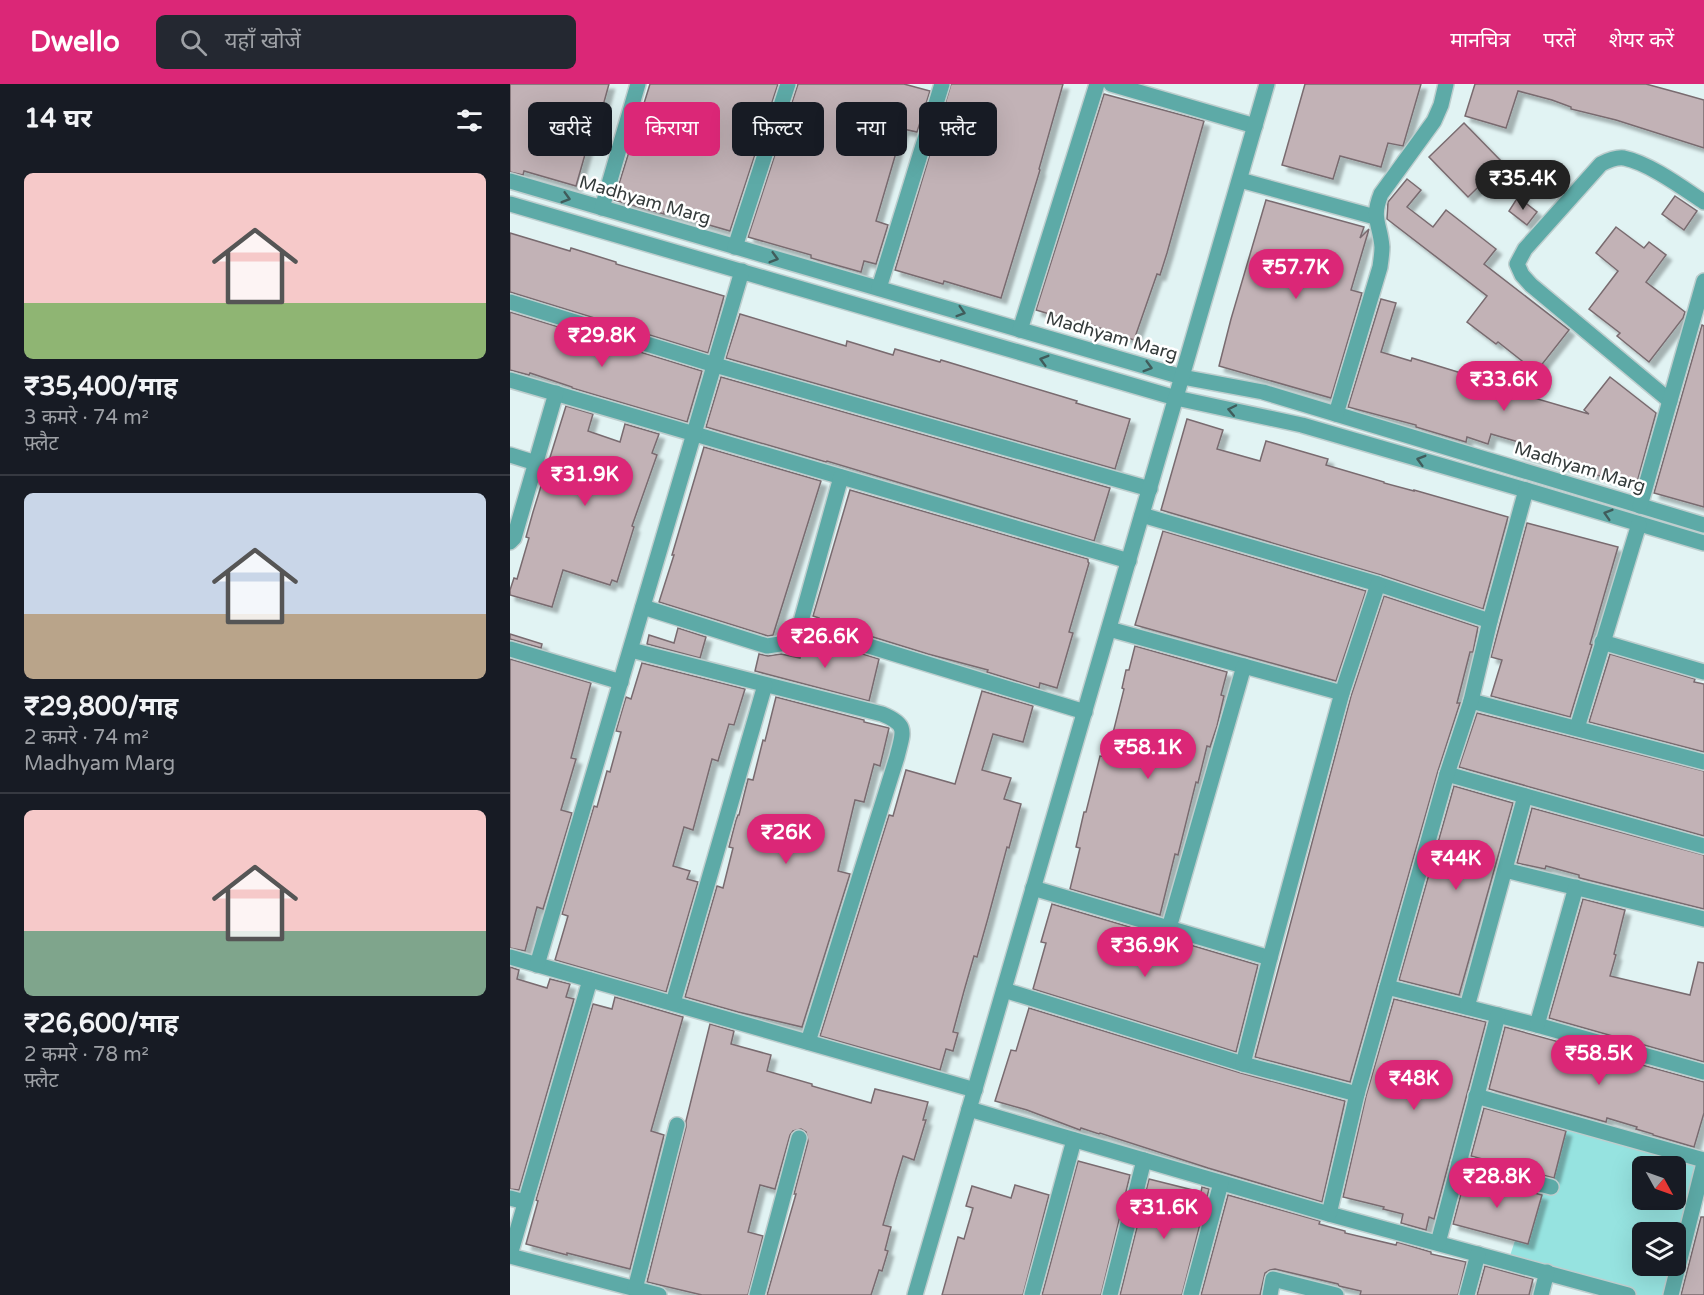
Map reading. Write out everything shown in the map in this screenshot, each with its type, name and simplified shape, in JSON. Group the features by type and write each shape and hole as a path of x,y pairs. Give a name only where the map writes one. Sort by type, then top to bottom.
{"street":[{"path":"602,208 638,84"},
{"path":"735,247 788,84"},
{"path":"879,288 942,84"},
{"path":"1020,330 1097,84"},
{"path":"1112,84 1255,126"},
{"path":"915,1295 1267,84"},
{"path":"1336,414 1380,267 1382,248 1375,218 1376,206 1381,194 1434,121 1446,84"},
{"path":"1670,401 1531,285 1522,275 1517,264 1525,249 1540,232 1601,164 1611,159 1624,158 1643,165 1704,202"},
{"path":"1240,180 1375,218"},
{"name":"Madhyam Marg","path":"510,181 1182,377 1263,392 1704,525"},
{"name":"Madhyam Marg","path":"510,204 1176,398 1302,425 1704,543"},
{"path":"537,965 742,271"},
{"path":"1640,506 1704,281"},
{"path":"510,302 715,365 1150,489"},
{"path":"510,380 1129,561"},
{"path":"511,543 556,393"},
{"path":"510,455 536,463"},
{"path":"643,607 767,646 780,644 800,625 840,477"},
{"path":"1329,1214 1357,1094 1447,774 1471,701 1526,490"},
{"path":"1142,515 1378,584 1490,621"},
{"path":"1577,728 1639,524"},
{"path":"1243,1064 1342,693 1378,584"},
{"path":"800,625 1085,712"},
{"path":"1109,629 1342,693"},
{"path":"1602,642 1704,672"},
{"path":"510,649 621,682"},
{"path":"631,650 882,714 902,726 903,734 897,757 808,1042"},
{"path":"1169,928 1244,666"},
{"path":"673,1003 765,685"},
{"path":"1471,701 1704,762"},
{"path":"1447,774 1704,846"},
{"path":"1467,1007 1525,796"},
{"path":"1505,870 1704,919"},
{"path":"1537,1025 1576,887"},
{"path":"1033,888 1270,958"},
{"path":"510,957 975,1090"},
{"path":"590,980 518,1200 510,1255 659,1295"},
{"path":"1387,987 1537,1025 1704,1072"},
{"path":"1004,990 1243,1064 1357,1094"},
{"path":"1438,1243 1498,1015"},
{"path":"1476,1096 1704,1161 1671,1295"},
{"path":"969,1109 1329,1214 1621,1294"},
{"path":"634,1289 677,1125"},
{"path":"757,1295 800,1137"},
{"path":"1033,1295 1074,1140"},
{"path":"1110,1295 1144,1160"},
{"path":"1459,1163 1551,1187"},
{"path":"1191,1295 1221,1183"},
{"path":"1467,1295 1478,1254"},
{"path":"1541,1295 1546,1272"},
{"path":"1270,1295 1274,1279 1330,1294"}],"shaded area":[{"path":"1554,1121 1676,1156 1632,1156 1632,1210 1686,1210 1686,1159 1704,1164 1686,1235 1686,1222 1632,1222 1632,1276 1676,1276 1671,1295 1626,1295 1508,1262"}],"building":[{"path":"510,84 609,84 604,102 528,102 528,156 585,156 576,186 524,171 523,175 510,172"},
{"path":"650,84 778,84 772,102 732,102 732,156 754,156 730,231 614,200 628,156 720,156 720,102 644,102"},
{"path":"798,84 904,84 930,91 927,102 919,102 917,132 907,130 907,102 836,102 836,156 895,156 876,221 888,225 876,264 864,261 861,272 748,237 774,156 824,156 824,102 792,102"},
{"path":"951,84 1063,84 1040,170 1001,298 944,281 943,284 895,270 929,156 997,156 997,102 946,102"},
{"path":"1305,84 1421,84 1403,146 1388,143 1381,167 1340,156 1333,179 1282,165"},
{"path":"1475,84 1646,84 1679,93 1704,100 1704,148 1518,91 1506,128 1465,116"},
{"path":"1104,94 1204,121 1160,275 1157,274 1134,340 1083,322 1083,324 1036,310"},
{"path":"1464,123 1503,163 1468,197 1429,157"},
{"path":"1407,179 1421,190 1407,207 1433,227 1446,210 1496,249 1484,264 1569,330 1536,372 1498,342 1496,344 1467,322 1487,296 1387,219 1388,202"},
{"path":"1675,196 1697,211 1684,230 1662,214"},
{"path":"1518,197 1537,212 1527,225 1509,211"},
{"path":"1266,200 1364,227 1360,238 1369,229 1351,290 1362,293 1331,398 1219,366"},
{"path":"1616,227 1644,248 1649,242 1666,255 1646,282 1685,312 1683,318 1649,362 1617,336 1620,333 1589,309 1618,271 1596,253"},
{"path":"510,233 570,251 571,248 724,296 708,353 510,292"},
{"path":"1381,299 1396,303 1381,352 1411,361 1412,358 1484,380 1483,383 1589,414 1584,410 1610,377 1656,413 1636,486 1518,453 1522,443 1491,434 1488,444 1467,437 1466,442 1416,427 1416,425 1348,407"},
{"path":"510,312 702,371 687,422 572,388 530,373 529,375 510,370"},
{"path":"740,314 846,346 847,341 893,355 895,349 940,362 941,360 1130,419 1115,469 726,358"},
{"path":"1702,325 1704,326 1704,507 1654,493"},
{"path":"721,377 1110,488 1094,541 706,427"},
{"path":"566,406 593,414 588,431 620,442 625,424 659,434 652,453 657,455 632,526 634,527 617,582 612,580 610,585 563,570 552,607 510,595 510,590 514,578 517,579 529,538 526,537 533,512"},
{"path":"1187,419 1223,430 1217,449 1260,461 1266,441 1328,459 1326,465 1508,517 1483,609 1381,575 1161,510"},
{"path":"704,447 821,481 773,635 768,636 659,602"},
{"path":"850,490 1088,559 1089,563 1069,632 1073,633 1057,688 1040,683 1039,688 987,672 988,670 818,620 819,618 813,616"},
{"path":"1527,523 1618,547 1570,717 1491,696 1502,660 1491,657"},
{"path":"1163,531 1366,591 1336,681 1135,625"},
{"path":"1384,596 1478,627 1473,652 1470,652 1457,703 1460,703 1438,771 1350,1082 1255,1057 1351,696"},
{"path":"678,628 706,637 700,658 647,644 649,635 674,643"},
{"path":"510,634 542,644 541,648 510,639"},
{"path":"814,639 879,659 869,701 755,671 759,654 768,656 781,654 800,658 802,648 811,651"},
{"path":"1135,646 1227,672 1217,726 1210,747 1207,746 1198,783 1196,782 1160,915 1070,889 1080,848 1076,847 1084,812 1086,812 1100,756 1107,757 1124,689 1122,688 1126,670 1129,670"},
{"path":"1610,654 1695,679 1694,682 1704,684 1704,752 1589,722"},
{"path":"510,659 591,683 571,758 576,759 561,810 572,813 543,909 537,907 525,951 510,948"},
{"path":"642,663 745,689 734,725 729,724 718,761 712,759 693,830 684,827 673,866 690,871 687,879 698,882 666,992 555,960 568,916 562,914 594,806 597,807 607,771 610,772 621,732 616,731 626,697 631,699"},
{"path":"982,691 1033,706 1023,742 993,734 982,770 1011,778 1004,799 1021,804 977,957 974,956 964,991 953,1032 958,1033 953,1051 946,1049 940,1070 820,1036 889,815 893,816 906,770 955,784"},
{"path":"776,697 889,728 880,766 874,764 864,802 855,800 838,871 850,874 802,1027 685,997 717,886 723,888 733,848 729,847 736,820 748,779 753,780"},
{"path":"1477,713 1704,771 1704,836 1459,767"},
{"path":"1454,786 1513,803 1459,995 1399,980"},
{"path":"1532,808 1704,855 1704,909 1579,878 1579,875 1546,866 1545,869 1517,863"},
{"path":"1583,899 1625,910 1610,976 1690,995 1698,962 1704,963 1704,1062 1549,1018"},
{"path":"1052,904 1258,965 1236,1052 1033,989 1046,943 1041,942"},
{"path":"510,967 519,970 517,979 547,988 550,979 570,984 566,997 574,999 519,1190 510,1189"},
{"path":"615,997 683,1017 651,1131 664,1135 630,1269 526,1244 538,1201 536,1200 593,1004 612,1009"},
{"path":"1394,999 1486,1022 1434,1219 1429,1217 1426,1230 1401,1223 1403,1214 1343,1197 1366,1096"},
{"path":"1029,1008 1241,1073 1345,1101 1322,1202 1100,1133 1081,1128 1080,1130 1027,1110 995,1101 1011,1050 1016,1051"},
{"path":"710,1024 734,1031 731,1044 771,1055 767,1071 871,1103 875,1089 928,1102 923,1120 926,1120 914,1160 903,1156 896,1179 883,1225 891,1227 885,1250 888,1251 871,1295 767,1295 796,1194 794,1194 808,1141 806,1132 801,1129 793,1131 790,1135 775,1189 760,1185 748,1232 763,1236 748,1295 702,1295 647,1282"},
{"path":"1505,1027 1704,1082 1704,1113 1694,1147 1607,1118 1606,1122 1489,1089"},
{"path":"1484,1108 1566,1131 1554,1178 1471,1156"},
{"path":"1078,1161 1130,1175 1101,1295 1042,1295"},
{"path":"1466,1175 1542,1195 1528,1244 1453,1224"},
{"path":"1149,1179 1201,1192 1202,1187 1209,1189 1182,1295 1120,1295"},
{"path":"1015,1185 1049,1195 1023,1295 942,1295 958,1237 964,1239 973,1208 966,1206 972,1186 1011,1198"},
{"path":"1228,1195 1320,1221 1319,1224 1345,1231 1345,1233 1396,1245 1397,1242 1431,1252 1431,1254 1466,1262 1458,1295 1360,1295 1361,1291 1275,1269 1265,1273 1260,1295 1201,1295"},
{"path":"1701,1217 1704,1217 1704,1295 1681,1295"},
{"path":"1485,1266 1533,1279 1529,1295 1477,1295"}]}
